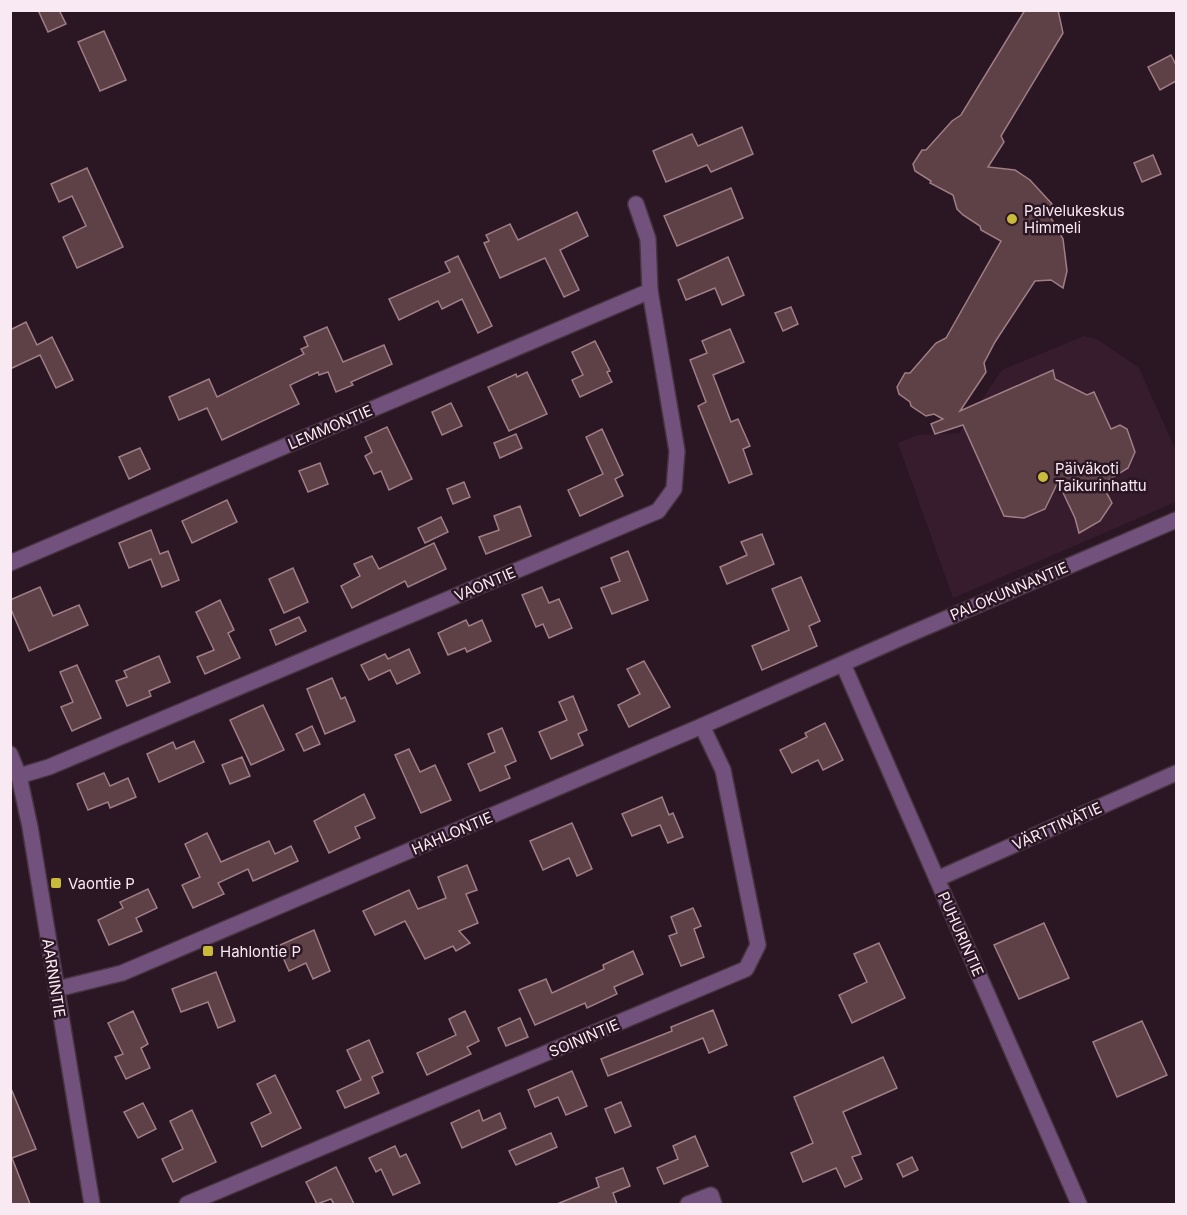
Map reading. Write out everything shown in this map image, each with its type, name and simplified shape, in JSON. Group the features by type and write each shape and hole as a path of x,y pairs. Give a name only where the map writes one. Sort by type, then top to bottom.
{"street":[{"name":"VAONTIE","path":"19,776 49,766 657,511 674,489 677,452 650,291 648,239 636,204"},
{"name":"LEMMONTIE","path":"10,563 650,291"},
{"name":"PALOKUNNANTIE","path":"843,664 1176,520"},
{"name":"HAHLONTIE","path":"57,989 122,973 843,664"},
{"name":"PUHURINTIE","path":"843,664 1079,1204"},
{"name":"SOININTIE","path":"187,1204 746,969 758,945 723,770 702,726"},
{"name":"AARNINTIE","path":"10,754 19,776 92,1204"},
{"name":"VÄRTTINÄTIE","path":"937,879 1176,773"},
{"path":"688,1204 713,1200"}],"shaded area":[{"name":"Päiväkoti Taikurinhattu","path":"1084,336 1097,339 1139,368 1176,451 1176,502 953,598 898,443 918,435 959,433 1002,370"}],"building":[{"path":"38,10 59,10 66,24 48,32"},
{"path":"1025,10 1058,10 1063,33 1001,136 1004,142 988,167 1015,170 1030,180 1052,204 1046,209 1063,239 1067,271 1063,288 1051,280 1035,281 995,342 984,363 986,372 960,411 1053,370 1055,379 1087,395 1094,392 1111,429 1120,425 1127,429 1135,452 1128,468 1102,484 1112,503 1100,521 1079,533 1075,518 1058,482 1045,509 1024,518 1004,516 963,425 935,434 931,424 943,419 934,414 926,416 911,406 910,402 899,394 897,387 905,373 910,373 936,343 946,338 1001,241 981,230 980,226 963,215 957,209 953,195 930,183 931,181 915,171 913,164 922,150 926,150 952,121 961,115"},
{"path":"104,31 126,80 100,91 78,42"},
{"path":"1171,55 1176,65 1176,81 1160,90 1148,67"},
{"path":"742,127 753,154 711,172 707,165 666,182 653,151 692,134 698,146"},
{"path":"1153,155 1161,174 1142,182 1134,163"},
{"path":"87,168 123,247 77,268 63,237 86,226 72,196 59,202 51,184"},
{"path":"731,188 743,218 677,246 664,216"},
{"path":"577,212 588,236 560,250 579,290 564,297 545,258 500,278 484,243 489,241 486,235 510,224 518,240"},
{"path":"458,256 492,326 478,333 462,299 442,309 438,301 399,320 389,299 450,272 445,262"},
{"path":"728,257 744,295 722,305 715,288 686,300 678,280"},
{"path":"791,307 798,324 783,331 775,313"},
{"path":"26,322 37,345 52,337 73,380 56,388 40,355 10,369 10,330"},
{"path":"327,327 343,362 384,345 392,364 351,382 353,385 336,392 328,372 319,375 318,372 290,385 299,404 222,440 207,408 179,420 169,397 209,379 217,397 304,354 301,349 308,346 304,337"},
{"path":"730,329 744,362 713,375 731,422 738,419 750,446 743,449 752,474 729,483 698,406 706,402 690,360 707,353 702,341"},
{"path":"595,341 610,371 607,372 612,382 580,397 572,380 583,375 572,352"},
{"path":"527,372 547,414 509,431 488,387 516,374 517,377"},
{"path":"451,403 462,426 442,435 432,412"},
{"path":"387,427 412,479 389,490 381,471 374,474 365,456 372,452 365,437"},
{"path":"602,429 623,475 615,479 623,496 580,516 568,490 603,474 586,437"},
{"path":"516,434 522,448 500,458 494,443"},
{"path":"140,448 150,469 129,479 119,457"},
{"path":"320,463 328,484 308,492 299,471"},
{"path":"464,482 470,497 453,504 447,489"},
{"path":"227,500 237,522 192,543 182,521"},
{"path":"520,506 531,536 486,554 479,537 499,530 494,516"},
{"path":"441,517 448,532 425,543 418,528"},
{"path":"151,530 160,554 168,551 179,580 162,587 151,559 129,568 119,543"},
{"path":"762,534 774,564 727,584 720,567 747,555 741,542"},
{"path":"434,543 446,569 408,587 405,581 352,608 341,586 360,576 354,564 372,556 379,569"},
{"path":"628,551 648,600 612,614 601,588 620,581 611,558"},
{"path":"293,568 308,602 284,613 269,579"},
{"path":"801,577 820,621 809,626 817,646 762,670 752,646 789,630 772,589"},
{"path":"40,587 53,616 79,605 88,625 29,651 10,607 10,600"},
{"path":"542,587 549,603 559,599 572,628 549,638 543,624 536,627 522,595"},
{"path":"220,600 234,630 228,633 240,658 205,674 197,657 214,650 196,612"},
{"path":"299,617 306,631 276,645 270,630"},
{"path":"466,620 469,626 482,620 491,641 467,652 465,648 448,655 438,633"},
{"path":"409,649 420,673 397,684 390,670 369,680 361,665 385,654 388,659"},
{"path":"159,656 170,682 149,691 151,696 127,706 116,681 127,677 124,671"},
{"path":"644,661 670,707 629,727 618,705 640,694 627,669"},
{"path":"77,665 101,718 72,731 61,707 73,702 60,672"},
{"path":"332,678 341,699 345,697 355,721 325,734 307,689"},
{"path":"573,696 587,730 578,734 583,745 551,759 539,732 567,720 559,702"},
{"path":"263,705 284,750 251,765 230,720"},
{"path":"825,723 843,760 823,770 818,760 792,773 780,750 807,737 805,733"},
{"path":"312,726 320,744 304,751 296,734"},
{"path":"502,728 516,761 505,766 510,778 480,791 468,764 495,752 488,734"},
{"path":"194,741 204,762 159,782 147,754 173,742 176,749"},
{"path":"409,749 420,772 435,765 451,800 421,813 395,755"},
{"path":"242,757 250,776 230,784 222,765"},
{"path":"104,773 110,786 128,778 136,797 110,808 108,802 88,810 77,784"},
{"path":"364,794 375,818 355,827 360,838 329,853 314,821"},
{"path":"662,797 669,815 673,813 683,837 668,843 660,825 632,836 622,814"},
{"path":"572,823 592,869 577,876 569,858 543,870 530,841"},
{"path":"207,833 221,862 269,841 275,854 291,846 298,861 253,881 248,869 218,883 224,894 193,908 182,885 200,877 185,844"},
{"path":"467,865 477,890 466,894 478,923 459,931 470,943 456,951 453,946 425,959 405,921 375,935 363,911 409,890 418,909 446,898 438,877"},
{"path":"148,889 157,908 136,918 142,931 109,945 98,920 123,908 120,902"},
{"path":"693,908 701,926 694,929 704,957 681,966 669,936 677,933 671,917"},
{"path":"1044,923 1069,978 1019,999 994,945"},
{"path":"314,930 330,971 313,979 306,963 289,971 278,946"},
{"path":"879,943 905,998 852,1023 839,995 867,982 854,954"},
{"path":"633,951 643,974 614,987 617,994 587,1008 585,1003 535,1025 519,990 546,979 552,993 604,969 603,965"},
{"path":"216,972 235,1021 218,1028 208,1002 181,1012 172,989"},
{"path":"713,1010 727,1045 709,1053 703,1038 608,1076 601,1059 672,1031 671,1027"},
{"path":"133,1011 148,1044 141,1048 150,1068 126,1079 115,1057 123,1054 108,1023"},
{"path":"465,1011 479,1041 467,1047 471,1054 427,1075 417,1053 456,1035 449,1019"},
{"path":"520,1018 528,1037 506,1046 498,1028"},
{"path":"1142,1021 1167,1075 1117,1097 1093,1042"},
{"path":"369,1040 383,1072 372,1077 379,1093 345,1108 337,1091 361,1080 347,1050"},
{"path":"883,1057 897,1088 843,1112 861,1154 852,1157 862,1179 845,1187 836,1168 803,1182 791,1153 813,1143 794,1097"},
{"path":"572,1071 587,1106 566,1115 558,1097 535,1107 528,1090"},
{"path":"275,1075 301,1128 262,1147 251,1123 271,1113 257,1084"},
{"path":"10,1086 36,1149 12,1158 30,1204 10,1204"},
{"path":"621,1102 631,1126 615,1133 605,1109"},
{"path":"143,1103 156,1129 138,1138 124,1112"},
{"path":"192,1110 216,1162 173,1182 162,1159 183,1149 170,1121"},
{"path":"479,1110 483,1121 500,1113 506,1128 462,1148 451,1123"},
{"path":"551,1133 557,1147 516,1165 509,1151"},
{"path":"695,1136 708,1166 664,1184 657,1168 678,1159 673,1146"},
{"path":"395,1146 400,1157 406,1154 420,1183 393,1195 381,1169 376,1172 369,1158"},
{"path":"912,1157 918,1170 903,1177 897,1164"},
{"path":"336,1167 354,1204 334,1204 331,1199 317,1204 306,1182"},
{"path":"623,1168 630,1186 613,1193 617,1204 557,1204 599,1187 596,1178"}],"place":[{"name":"Palvelukeskus Himmeli","path":"1012,219"},
{"name":"Päiväkoti Taikurinhattu","path":"1043,477"},
{"name":"Vaontie P","path":"56,883"},
{"name":"Hahlontie P","path":"208,951"}]}
